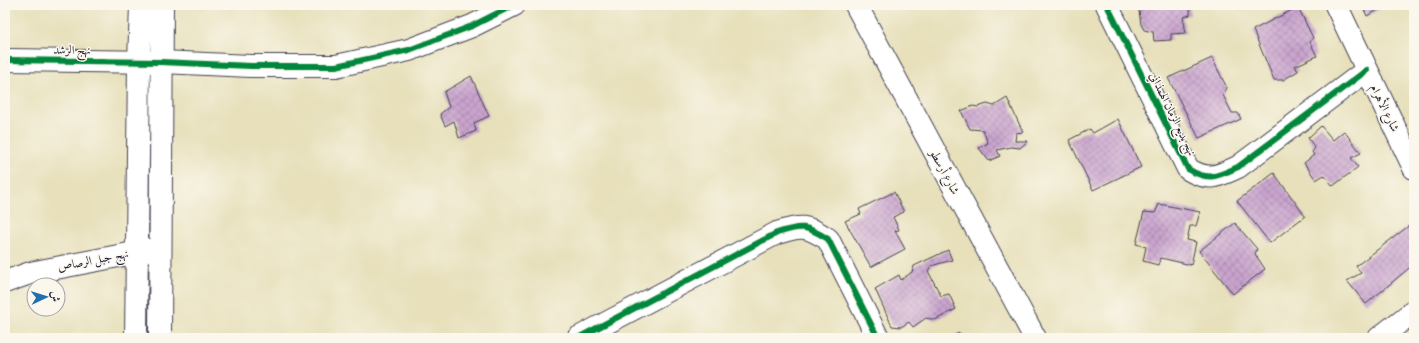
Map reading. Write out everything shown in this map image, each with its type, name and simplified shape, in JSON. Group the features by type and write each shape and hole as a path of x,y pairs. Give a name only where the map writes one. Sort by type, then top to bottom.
{"street":[{"path":"136,338 136,252 141,5"},
{"path":"160,338 162,5"},
{"name":"نهج الرشد","path":"5,60 161,62 251,66 336,66 408,50 472,26 514,5"},
{"name":"شارع أرسطو","path":"856,5 1035,338"},
{"name":"نهج بديع الزمان الهمذاني","path":"1107,5 1188,169 1198,175 1208,177 1218,176 1238,167 1367,70"},
{"name":"شارع الأهرام","path":"1336,5 1414,168"},
{"path":"578,338 608,331 777,233 803,227 814,230 828,239 878,338"},
{"name":"نهج جبل الرصاص","path":"5,282 30,273 160,248"},
{"path":"1379,338 1414,311"}],"building":[{"path":"1138,5 1190,5 1190,15 1183,17 1186,33 1171,34 1171,40 1154,41 1153,32 1144,30 1141,24"},
{"path":"1362,5 1387,5 1367,16"},
{"path":"1298,7 1313,38 1310,42 1317,56 1295,66 1298,71 1283,80 1274,80 1253,30"},
{"path":"1212,58 1227,88 1223,95 1232,113 1238,113 1241,119 1199,138 1168,78"},
{"path":"471,76 489,116 474,123 476,131 459,138 454,121 445,126 440,114 449,107 444,92"},
{"path":"1007,98 1023,132 1016,133 1015,141 1028,141 1020,148 1011,147 997,150 1000,156 989,161 979,148 988,143 983,130 970,129 961,111 973,106 978,107 987,104 994,106"},
{"path":"1118,119 1141,167 1093,190 1069,140 1090,129 1093,133"},
{"path":"1321,126 1333,140 1344,131 1361,153 1351,158 1358,167 1333,186 1324,175 1316,180 1304,163 1314,155 1312,152 1315,148 1308,138"},
{"path":"1274,173 1305,216 1270,243 1237,201"},
{"path":"894,192 904,212 893,217 899,230 895,231 905,249 871,267 845,221 861,214 859,209"},
{"path":"1159,204 1200,212 1196,226 1190,226 1187,240 1196,242 1191,265 1161,258 1158,265 1143,261 1146,247 1136,244 1144,212 1155,213"},
{"path":"1414,222 1414,264 1366,304 1347,281 1361,273 1356,266"},
{"path":"1235,223 1257,249 1255,254 1265,269 1233,294 1199,251"},
{"path":"948,250 952,260 931,266 928,271 941,296 949,294 956,309 935,320 926,318 913,327 909,322 901,327 892,326 875,289 899,275 901,280 912,272 914,266"},
{"path":"959,333 968,338 950,338"}],"cycle path":[{"path":"5,60 161,62 251,66 336,66 409,50 472,26 514,5"},
{"path":"1107,5 1188,169 1202,175 1219,175 1238,167 1367,70"},
{"path":"578,338 777,233 798,228 809,229 828,239 878,338"}]}
